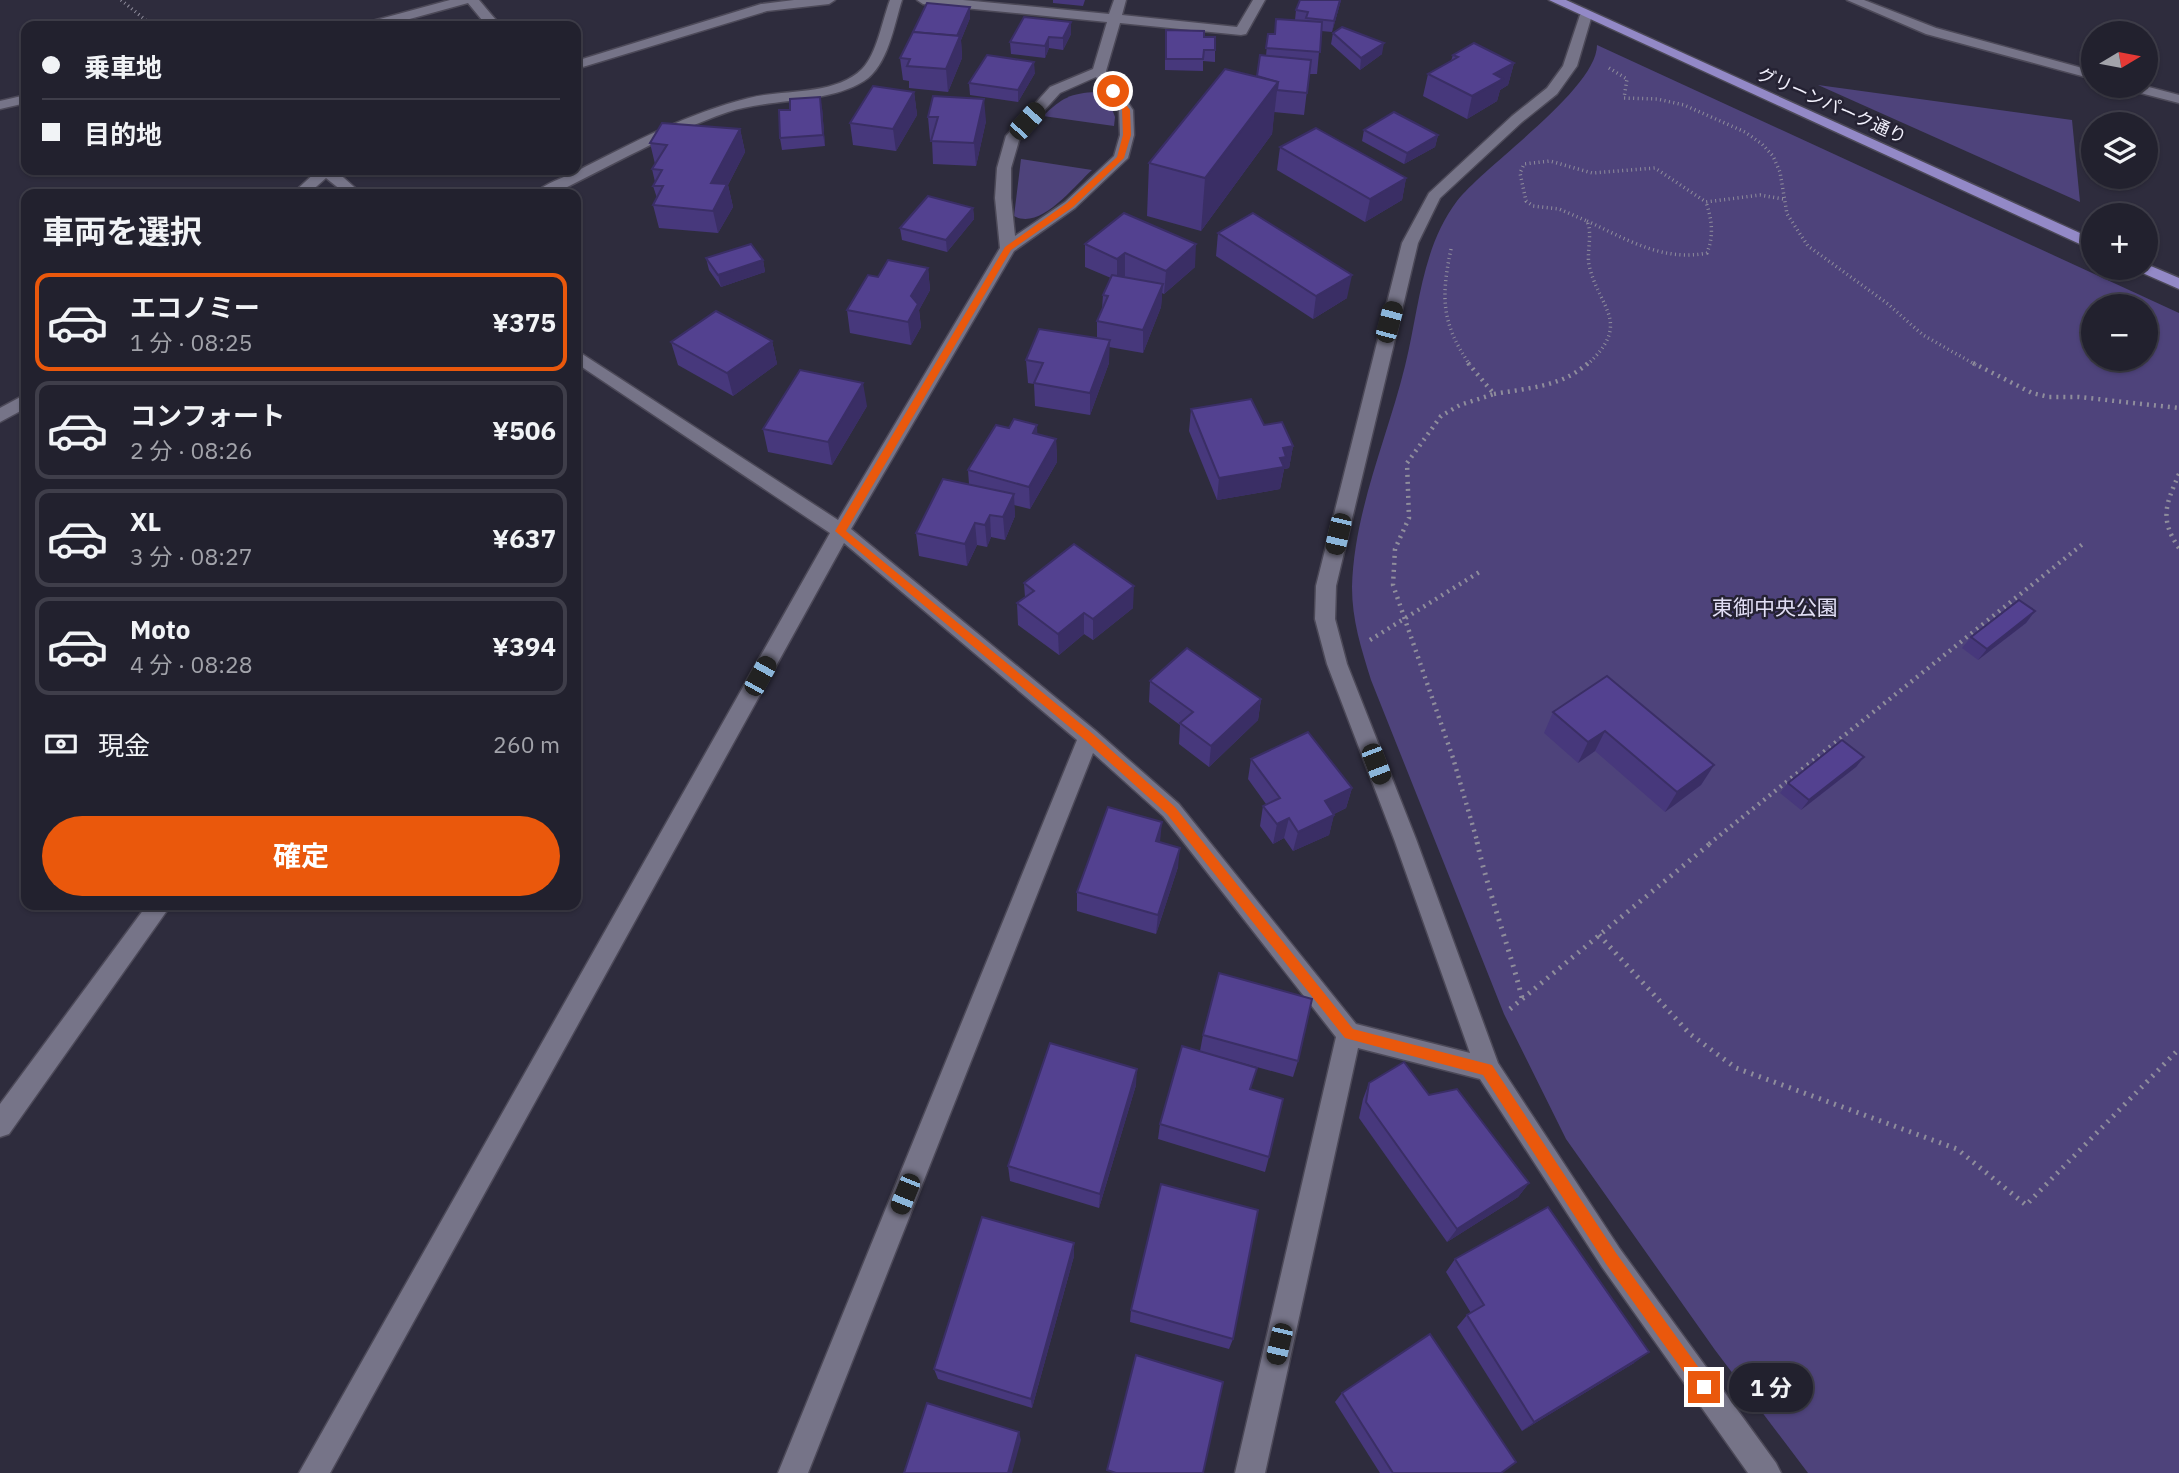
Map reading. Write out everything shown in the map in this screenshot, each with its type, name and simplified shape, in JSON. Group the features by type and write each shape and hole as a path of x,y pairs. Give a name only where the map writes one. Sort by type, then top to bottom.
{"main road":[{"name":"グリーンパーク通り","path":"1558,1 2081,240"},
{"path":"2158,274 2179,284"}],"street":[{"path":"388,21 465,0"},
{"path":"472,0 490,21"},
{"path":"581,63 766,7 829,0"},
{"path":"552,189 687,124 751,102 828,89 854,81 870,69 896,0"},
{"path":"923,0 1241,31 1259,0"},
{"path":"314,1473 841,531 1008,248 1070,205 1121,158 1127,135 1126,110 1099,71 1120,0"},
{"path":"1853,0 1931,31 2081,72"},
{"path":"1586,15 1570,66 1552,91 1517,119 1434,196 1410,243 1326,586 1325,619 1337,664 1405,839 1488,1069 1611,1258 1766,1473"},
{"path":"1008,248 1004,178 1013,136 1055,90 1099,71"},
{"path":"2158,93 2179,99"},
{"path":"0,105 21,100"},
{"path":"305,189 320,175"},
{"path":"332,175 349,189"},
{"path":"581,361 841,531 1089,737 1171,810 1349,1034 1488,1069"},
{"path":"0,416 21,403"},
{"path":"793,1473 1089,737"},
{"path":"0,1125 156,910"},
{"path":"1250,1473 1349,1034"}],"path":[{"path":"121,0 147,21"},
{"path":"1607,69 1614,62"},
{"path":"1600,64 1627,79 1624,98 1657,99 1684,106 1745,131 1762,144 1773,156 1780,172 1783,199 1791,222 1808,246 1888,304 1923,335 1952,353 2032,393 2049,397 2079,397 2179,408"},
{"path":"1532,160 1553,160 1581,172 1592,173 1655,168 1706,202 1713,227 1711,243 1707,253 1694,257 1658,251 1612,234 1559,209 1533,206 1526,201 1522,193 1520,173 1524,164 1532,160"},
{"path":"1706,202 1760,195 1783,199"},
{"path":"1522,998 1510,951 1485,877 1457,770 1393,586 1393,570 1395,549 1409,518 1407,463 1441,416 1460,405 1494,394 1562,382 1580,374 1591,364 1609,334 1611,321 1590,267 1591,229 1587,221"},
{"path":"1452,247 1447,269 1444,315 1459,349 1481,381 1494,394"},
{"path":"2179,474 2166,505 2164,524 2179,548"},
{"path":"1504,1014 2084,542"},
{"path":"1360,646 1481,571"},
{"path":"1599,934 1625,958 1685,1029 1705,1048 1736,1068 1957,1149 2026,1205 2179,1049"}],"green space":[{"name":"東御中央公園","path":"1597,45 2081,268 2081,280 2107,280 2138,294 2081,294 2081,371 2158,371 2158,303 2179,313 2179,1473 1808,1473 1715,1350 1566,1139 1504,1014 1371,680 1355,622 1352,587 1354,559 1372,475 1398,393 1423,280 1436,239 1457,201 1538,126 1579,83 1592,63"},
{"path":"1818,85 2072,120 2080,202"},
{"path":"1097,92 1107,96 1115,117 1114,126 1043,116 1067,98"},
{"path":"1021,159 1092,170 1056,205 1035,217 1024,219 1014,216"}],"building":[{"path":"1300,0 1340,0 1334,21 1306,18 1308,12 1296,10"},
{"path":"927,3 970,7 957,36 913,32"},
{"path":"1024,17 1071,22 1063,38 1049,37 1045,46 1010,42"},
{"path":"1276,19 1322,22 1320,52 1266,48 1268,34 1275,34"},
{"path":"1342,27 1384,43 1361,58 1333,33"},
{"path":"1166,30 1204,31 1204,37 1215,37 1215,50 1204,50 1203,59 1166,59"},
{"path":"913,32 960,36 946,69 907,66 910,59 900,58"},
{"path":"1474,43 1514,63 1494,74 1503,79 1472,96 1428,74 1458,57 1453,55"},
{"path":"987,55 1034,62 1018,90 969,83"},
{"path":"1260,55 1311,60 1307,93 1277,90 1278,82 1257,76"},
{"path":"1225,69 1278,82 1205,178 1149,163"},
{"path":"873,86 914,92 893,129 850,123"},
{"path":"933,96 984,99 974,143 931,141 938,117 928,117"},
{"path":"820,97 823,135 780,138 779,110 790,110 790,99"},
{"path":"1394,112 1438,135 1407,153 1364,130"},
{"path":"662,123 740,129 711,183 727,184 713,211 653,205 663,186 653,186 662,170 652,169 667,145 650,143"},
{"path":"1316,128 1406,178 1370,199 1280,147"},
{"path":"928,196 973,208 946,240 900,228"},
{"path":"1124,213 1196,244 1166,271 1125,253 1117,259 1085,244"},
{"path":"1253,213 1352,275 1316,296 1218,233"},
{"path":"751,244 763,260 718,275 706,258"},
{"path":"888,260 928,268 911,296 918,304 908,322 847,310 868,275 878,277"},
{"path":"1112,275 1163,284 1143,330 1097,321 1108,296 1103,295"},
{"path":"716,311 772,341 727,373 671,342"},
{"path":"1039,329 1110,340 1090,393 1034,383 1043,363 1026,360"},
{"path":"800,370 863,383 828,442 763,429"},
{"path":"1251,399 1264,425 1282,422 1293,446 1283,448 1286,457 1280,458 1284,467 1219,478 1191,409"},
{"path":"1014,419 1037,425 1033,433 1056,439 1029,487 968,470 996,425 1009,428"},
{"path":"943,479 1014,494 1003,517 990,515 985,525 975,523 965,544 916,533"},
{"path":"1074,544 1134,586 1093,619 1084,613 1058,634 1017,603 1034,591 1024,583"},
{"path":"2019,600 2035,611 1987,649 1971,637"},
{"path":"1187,648 1261,699 1211,746 1180,723 1193,712 1150,681"},
{"path":"1607,676 1714,765 1677,792 1605,731 1588,742 1553,712"},
{"path":"1308,732 1352,788 1325,801 1334,815 1298,832 1289,818 1277,824 1263,806 1280,798 1251,759"},
{"path":"1842,740 1864,757 1809,800 1788,783"},
{"path":"1108,807 1162,822 1156,841 1180,848 1158,915 1077,892"},
{"path":"1219,973 1312,999 1298,1061 1203,1035"},
{"path":"1050,1043 1137,1069 1100,1194 1008,1166"},
{"path":"1182,1046 1257,1068 1250,1089 1283,1099 1269,1157 1160,1124"},
{"path":"1404,1062 1429,1095 1457,1089 1529,1183 1457,1229 1366,1102 1369,1083"},
{"path":"1161,1184 1258,1210 1233,1339 1131,1310"},
{"path":"1548,1207 1649,1352 1534,1422 1467,1315 1484,1305 1455,1259"},
{"path":"982,1217 1074,1243 1031,1399 934,1369"},
{"path":"1430,1334 1516,1462 1501,1473 1393,1473 1342,1393"},
{"path":"1136,1355 1223,1382 1203,1473 1116,1473 1107,1470"},
{"path":"927,1403 1019,1432 1008,1473 904,1473"}],"route":[{"path":"1113,91 1126,110 1127,135 1121,158 1070,205 1008,248 841,531 1089,737 1171,810 1349,1034 1488,1069 1611,1258 1704,1387"}]}
